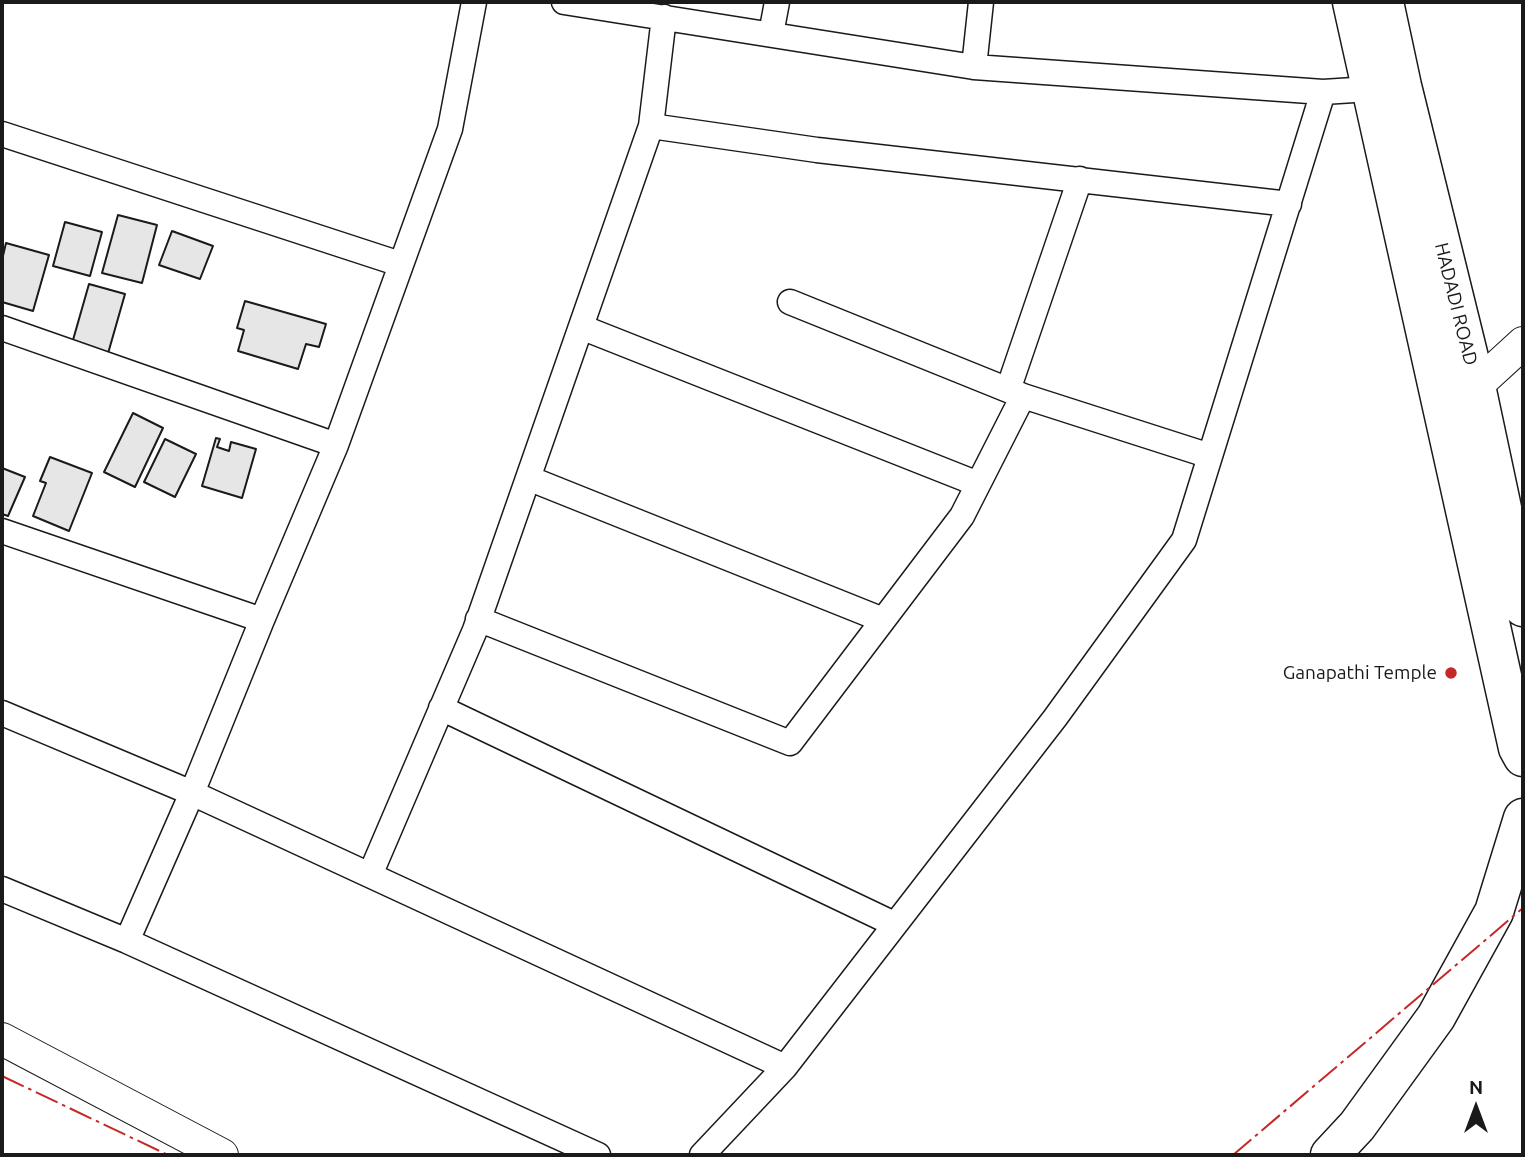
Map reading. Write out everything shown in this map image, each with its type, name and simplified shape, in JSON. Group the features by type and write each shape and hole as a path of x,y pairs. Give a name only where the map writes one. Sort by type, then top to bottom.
{"main road":[{"path":"1352,2 1518,748 1523,757"},
{"name":"HADADI ROAD","path":"1384,2 1476,386 1523,607"},
{"path":"1330,1155 1357,1126 1436,1017 1494,912 1523,818"}],"street":[{"path":"127,941 192,793 335,444 450,129 474,2"},
{"path":"567,2 974,67 1323,92 1370,89"},
{"path":"771,34 776,2"},
{"path":"974,67 981,2"},
{"path":"370,875 478,619 652,126 664,18"},
{"path":"702,1155 785,1067 1055,718 1184,540 1323,92"},
{"path":"652,126 817,150 1289,204"},
{"path":"2,134 400,264"},
{"path":"478,619 790,743 962,516 1016,393 1080,179"},
{"path":"790,302 1016,393 1210,456"},
{"path":"581,327 978,484"},
{"path":"2,328 335,444"},
{"path":"1476,386 1523,343"},
{"path":"528,478 883,620"},
{"path":"2,531 261,620"},
{"path":"441,708 894,924"},
{"path":"2,713 192,793 785,1067"},
{"path":"2,889 127,941 598,1155"},
{"path":"2,1039 222,1155"}],"building":[{"path":"118,215 157,225 142,283 102,273"},
{"path":"65,222 102,232 90,276 53,266"},
{"path":"172,231 213,246 200,279 159,265"},
{"path":"6,243 49,255 33,311 2,302 2,260"},
{"path":"89,284 125,294 107,357 71,347"},
{"path":"245,301 326,324 319,347 306,344 298,369 238,351 244,330 237,328"},
{"path":"133,413 163,428 135,487 104,472"},
{"path":"216,438 220,439 217,447 229,451 231,442 256,449 242,498 202,486"},
{"path":"165,439 196,454 175,497 144,482"},
{"path":"50,457 92,473 69,531 33,516 46,483 40,481"},
{"path":"2,468 25,477 8,516 2,514"}],"power":[{"path":"1233,1155 1523,908"},
{"path":"2,1076 168,1155"}],"place":[{"name":"Ganapathi Temple","path":"1451,673"}]}
